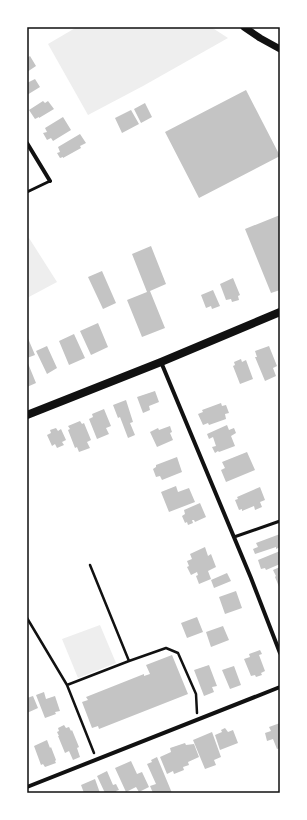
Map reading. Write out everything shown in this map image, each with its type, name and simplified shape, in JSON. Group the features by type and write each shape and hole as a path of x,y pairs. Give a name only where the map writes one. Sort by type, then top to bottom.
{"main road":[{"path":"27,415 161,362 280,312"}],"street":[{"path":"244,27 280,49"},
{"path":"27,143 50,181"},
{"path":"161,362 234,537 280,653"},
{"path":"27,787 280,687"}],"lane":[{"path":"27,192 50,181"},
{"path":"234,537 280,521"}],"path":[{"path":"90,565 129,661"},
{"path":"27,618 67,685 97,760"},
{"path":"67,685 166,648 178,653 196,694 197,712 200,719"}],"shaded area":[{"path":"77,27 211,27 228,38 88,115 48,44"},
{"path":"29,238 57,282 27,298 27,239"},
{"path":"100,625 116,663 78,678 62,639"}],"building":[{"path":"30,56 36,66 27,72 27,58"},
{"path":"35,79 40,87 27,95 27,83"},
{"path":"246,90 280,156 199,198 165,132"},
{"path":"43,101 45,103 48,101 54,109 35,119 29,110"},
{"path":"145,103 152,117 141,123 134,109"},
{"path":"131,110 139,124 122,133 115,118"},
{"path":"63,117 71,130 53,141 51,138 47,140 43,133 47,132 45,128"},
{"path":"80,134 86,143 80,146 81,148 63,158 60,158 57,153 60,152 58,147"},
{"path":"280,215 280,290 271,293 245,229"},
{"path":"151,246 166,284 150,291 165,328 142,337 127,300 147,292 132,254"},
{"path":"102,271 116,303 103,309 88,277"},
{"path":"233,278 240,295 238,296 239,300 232,302 231,299 226,300 220,284"},
{"path":"213,290 220,306 212,309 211,306 206,308 201,295"},
{"path":"98,323 108,347 91,355 80,331"},
{"path":"74,334 85,358 69,365 59,341"},
{"path":"27,336 35,355 27,358"},
{"path":"47,346 57,368 47,374 36,351"},
{"path":"269,346 277,366 273,368 276,376 265,381 255,357 257,357 255,351"},
{"path":"241,359 242,362 246,360 253,379 240,384 233,366 235,365 234,362"},
{"path":"27,361 36,383 27,387"},
{"path":"155,391 159,402 149,406 150,410 143,413 137,397"},
{"path":"126,400 133,422 130,423 135,435 128,438 120,417 118,418 113,405"},
{"path":"221,403 222,406 226,405 229,413 225,414 226,419 209,425 208,423 203,425 198,414 203,412 202,410"},
{"path":"104,409 111,426 106,428 109,434 97,439 89,419 93,417 92,414"},
{"path":"80,421 82,424 84,423 91,440 87,442 90,448 79,452 77,447 75,448 68,430 70,429 68,426"},
{"path":"227,425 229,430 234,428 236,433 231,436 235,446 215,453 212,447 216,446 213,437 209,439 207,434"},
{"path":"170,426 172,432 170,433 173,440 157,447 150,432 158,428 159,430"},
{"path":"56,428 58,431 61,429 66,440 62,442 64,445 57,448 55,444 52,446 47,435 51,433 50,430"},
{"path":"247,452 255,470 226,482 221,470 225,468 222,462"},
{"path":"177,457 182,472 162,480 160,476 156,477 153,469 156,465"},
{"path":"176,486 178,492 189,488 195,502 169,512 161,492"},
{"path":"260,487 265,500 260,502 262,507 255,510 254,506 242,511 242,509 239,510 235,500 238,499 237,497"},
{"path":"200,503 206,517 195,522 192,520 193,523 188,525 187,522 185,523 182,516 185,514 184,510"},
{"path":"280,534 280,547 255,554 253,549 258,547 256,543"},
{"path":"205,547 208,556 211,554 216,567 208,571 211,579 199,584 196,576 198,575 197,572 191,575 187,567 189,566 187,561 192,559 190,554"},
{"path":"280,551 280,564 266,570 265,568 261,569 258,560"},
{"path":"280,567 280,589 273,570"},
{"path":"227,573 231,581 214,588 211,580"},
{"path":"236,591 242,608 225,614 219,597"},
{"path":"197,617 203,632 187,638 181,623"},
{"path":"223,626 229,640 211,647 206,632"},
{"path":"260,650 262,654 259,655 265,671 261,673 262,675 256,677 255,675 251,676 244,659 250,657 249,654"},
{"path":"172,655 188,694 99,729 98,726 92,728 82,702 88,700 86,697 144,674 144,676 150,674 146,665"},
{"path":"209,665 217,686 212,687 214,692 204,696 194,670"},
{"path":"234,666 241,685 230,689 222,670"},
{"path":"44,692 46,699 55,696 60,711 55,712 56,714 45,718 36,695"},
{"path":"33,696 38,708 27,713 27,698"},
{"path":"280,723 280,748 277,749 273,739 267,741 265,733 271,731 269,727"},
{"path":"64,725 66,728 69,727 71,731 72,730 79,747 77,748 80,757 73,760 69,751 65,753 58,736 58,728"},
{"path":"225,728 228,732 233,730 238,743 220,750 215,735 222,732 221,730"},
{"path":"212,732 221,757 214,760 216,765 205,769 193,740"},
{"path":"47,740 56,763 45,767 43,764 41,765 34,746"},
{"path":"185,743 186,745 194,744 199,757 188,762 189,765 183,767 184,770 174,774 173,771 167,774 160,757 171,752 170,748"},
{"path":"157,757 172,793 153,793 150,786 156,784 147,764 152,762 151,760"},
{"path":"131,761 137,774 142,772 149,787 139,792 136,787 126,792 115,768"},
{"path":"107,771 113,785 116,784 119,790 116,791 117,793 105,793 97,776"},
{"path":"95,779 100,793 84,793 81,785"}]}
